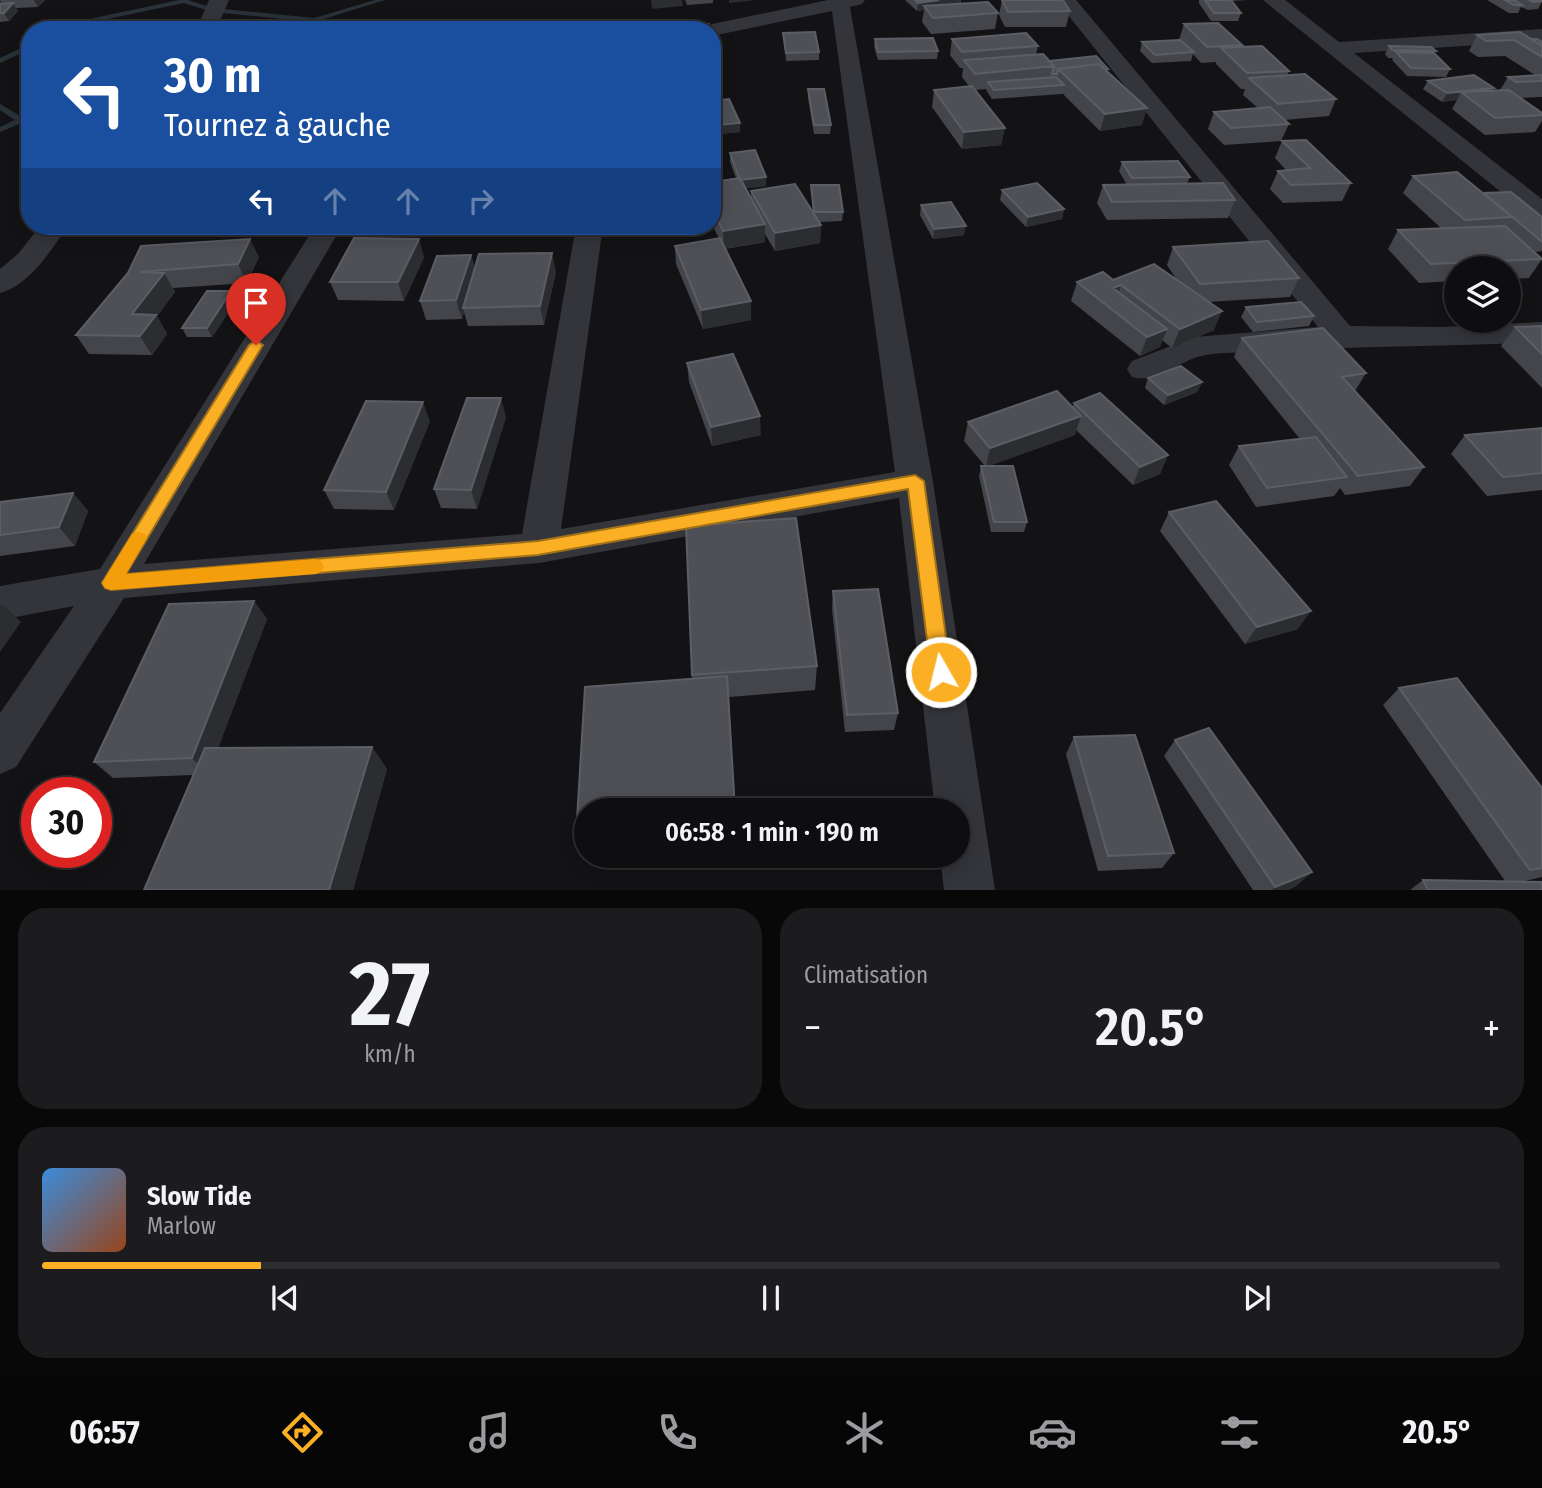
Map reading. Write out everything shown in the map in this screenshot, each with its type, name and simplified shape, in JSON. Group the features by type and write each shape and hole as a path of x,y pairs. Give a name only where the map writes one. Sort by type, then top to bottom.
{"street":[{"path":"210,21 219,0"},
{"path":"1066,0 1341,336"},
{"path":"1273,0 1542,212"},
{"path":"721,28 847,1 970,890"},
{"path":"1336,48 1542,35"},
{"path":"0,284 28,260 47,235"},
{"path":"0,752 111,583 323,235"},
{"path":"538,548 588,235"},
{"path":"1143,369 1194,347 1341,336 1443,337 1542,332"},
{"path":"0,603 111,583 538,548 915,481"}],"building":[{"path":"915,0 939,0 918,3"},
{"path":"1002,0 1063,0 1070,11 1008,12"},
{"path":"1205,0 1231,0 1241,13 1214,13"},
{"path":"1505,0 1514,0 1522,5 1514,5"},
{"path":"988,2 998,13 933,18 924,6"},
{"path":"13,3 4,13 0,13 0,4"},
{"path":"1218,23 1242,45 1207,47 1184,24"},
{"path":"815,32 819,52 786,53 783,33"},
{"path":"1520,32 1542,46 1542,57 1514,40 1486,41 1477,35"},
{"path":"1026,33 1038,46 962,52 952,39"},
{"path":"933,38 938,51 878,52 875,39"},
{"path":"1531,39 1542,42 1542,46"},
{"path":"1180,40 1194,52 1155,55 1142,42"},
{"path":"1262,46 1289,71 1247,73 1221,48"},
{"path":"1389,46 1431,47 1436,51 1392,50"},
{"path":"1396,52 1434,53 1450,69 1411,68"},
{"path":"1043,54 1054,66 975,74 964,60"},
{"path":"1096,56 1108,69 1099,64 1058,69 1057,74 1052,74 1054,66 1049,61"},
{"path":"1099,64 1147,108 1105,114 1058,69"},
{"path":"1305,74 1336,99 1278,104 1249,78"},
{"path":"1474,75 1494,88 1447,93 1428,81"},
{"path":"1542,75 1542,81 1516,82 1508,77"},
{"path":"1056,77 1064,85 994,90 988,82"},
{"path":"972,86 1005,128 964,132 934,90"},
{"path":"808,89 824,89 831,125 814,125"},
{"path":"1509,90 1542,115 1495,118 1461,92"},
{"path":"729,99 740,123 721,125 721,100"},
{"path":"1270,107 1289,124 1231,128 1214,112"},
{"path":"1306,140 1351,183 1291,185 1278,171 1310,168 1282,141"},
{"path":"755,150 766,177 740,180 730,153"},
{"path":"1178,161 1190,177 1132,178 1122,162"},
{"path":"1457,172 1512,217 1465,220 1413,176"},
{"path":"740,178 765,224 723,231 721,181"},
{"path":"1037,183 1064,209 1028,217 1002,190"},
{"path":"1223,183 1235,200 1112,202 1103,185"},
{"path":"795,184 821,225 775,233 751,191"},
{"path":"811,185 839,185 843,212 814,212"},
{"path":"1511,192 1542,217 1542,242 1484,193"},
{"path":"951,202 966,226 934,229 921,205"},
{"path":"1505,226 1542,259 1521,260 1521,256 1444,256 1444,263 1431,264 1398,230"},
{"path":"354,238 419,239 398,282 330,282"},
{"path":"720,238 751,301 701,310 675,246"},
{"path":"250,239 238,264 140,272 164,273 132,314 156,315 140,336 76,335 128,273 141,246"},
{"path":"1268,241 1299,278 1200,284 1173,247"},
{"path":"552,253 540,306 463,308 479,254"},
{"path":"471,255 456,300 420,301 437,256"},
{"path":"1154,264 1222,311 1180,329 1121,285 1113,288 1167,329 1147,337 1077,282 1103,272 1113,280"},
{"path":"207,291 231,291 207,328 182,328"},
{"path":"1301,302 1314,316 1257,322 1246,307"},
{"path":"1542,326 1542,354 1521,333 1521,327"},
{"path":"1323,328 1366,373 1342,377 1424,467 1358,476 1242,338"},
{"path":"733,354 760,416 711,427 687,363"},
{"path":"1181,366 1202,382 1168,395 1148,378"},
{"path":"1057,391 1081,416 990,448 968,422"},
{"path":"1100,393 1168,455 1140,467 1074,403"},
{"path":"467,398 501,398 471,490 434,489"},
{"path":"366,401 423,402 386,492 324,490"},
{"path":"1542,428 1542,473 1503,477 1465,435"},
{"path":"1316,437 1347,477 1267,488 1239,446"},
{"path":"981,466 1013,466 1027,522 994,522"},
{"path":"73,493 59,527 0,535 0,502"},
{"path":"1216,501 1311,611 1257,627 1169,512"},
{"path":"796,518 817,666 692,675 686,526"},
{"path":"878,589 898,713 847,715 833,591"},
{"path":"254,601 192,758 94,762 169,604"},
{"path":"727,676 734,798 578,798 585,687"},
{"path":"1457,678 1542,788 1542,868 1530,870 1399,688"},
{"path":"1209,728 1312,872 1275,887 1175,740"},
{"path":"1135,735 1174,853 1108,856 1074,737"},
{"path":"372,747 329,890 144,890 205,748"},
{"path":"1423,880 1542,882 1542,890 1428,890"}],"waterway":[{"path":"91,21 184,1 212,10 314,20 382,0"},
{"path":"0,61 21,50"},
{"path":"0,106 21,120 0,130"}],"slow traffic":[{"path":"138,538 111,583 315,567"}],"route":[{"path":"256,345 111,583 538,548 915,481 941,672"}]}
